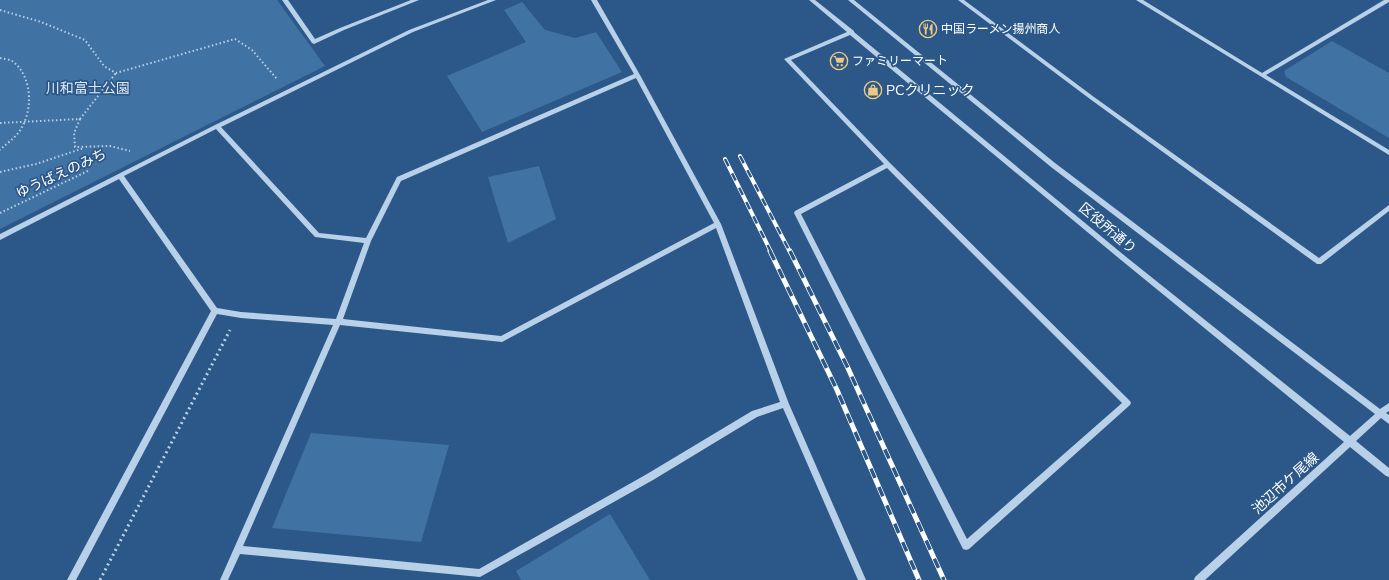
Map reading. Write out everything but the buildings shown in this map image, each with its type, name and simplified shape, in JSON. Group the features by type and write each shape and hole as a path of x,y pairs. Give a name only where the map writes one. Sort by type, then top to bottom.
{"street":[{"path":"285,0 314,42 342,29 416,0"},
{"path":"0,237 217,126 412,31 493,0"},
{"path":"594,0 637,74 718,224 785,404 862,580"},
{"name":"区役所通り","path":"812,0 1123,258 1389,474"},
{"name":"区役所通り","path":"851,0 1053,165 1389,420"},
{"path":"961,0 1099,103 1319,262 1389,207"},
{"path":"1139,0 1389,152"},
{"path":"1262,75 1388,0"},
{"path":"852,32 787,59 888,166 1127,403 966,546 797,213 888,166"},
{"path":"224,580 338,322 368,241 399,179 637,74"},
{"path":"217,126 317,235 368,241"},
{"path":"120,176 215,311 241,315 338,322 502,339 718,224"},
{"path":"71,580 215,311"},
{"path":"238,550 480,573 650,477 755,414 785,404"},
{"name":"池辺市ケ尾線","path":"1198,580 1389,406"}],"path":[{"path":"0,10 41,22 85,40 104,66 116,73"},
{"path":"88,146 75,147 74,133 80,119 116,73 148,66 235,39 252,50 279,80"},
{"path":"0,58 11,60 20,71 29,91 29,108 22,128 0,150"},
{"path":"0,123 80,119"},
{"path":"0,172 36,164 88,146"},
{"name":"ゆうばえのみち","path":"88,146 120,147 130,151 123,154"},
{"name":"ゆうばえのみち","path":"0,212 96,167"},
{"path":"100,580 230,329 241,315"}],"green space":[{"name":"川和富士公園","path":"0,0 277,0 325,66 0,229"},
{"path":"522,2 545,30 575,38 596,32 622,72 482,132 447,76 526,42 504,10"},
{"path":"1332,41 1389,73 1389,138 1286,77 1284,71"},
{"path":"539,166 556,219 508,243 488,177"},
{"path":"311,433 449,445 421,542 272,528"},
{"path":"610,514 650,580 521,580 516,571"}],"railway":[{"path":"740,156 790,252"},
{"path":"725,159 771,252"},
{"path":"770,251 837,390 919,580"},
{"path":"790,251 847,366 944,580"}],"place":[{"name":"中国ラーメン揚州商人","path":"928,29"},
{"name":"ファミリーマート","path":"839,61"},
{"name":"PCクリニック","path":"873,90"}]}
